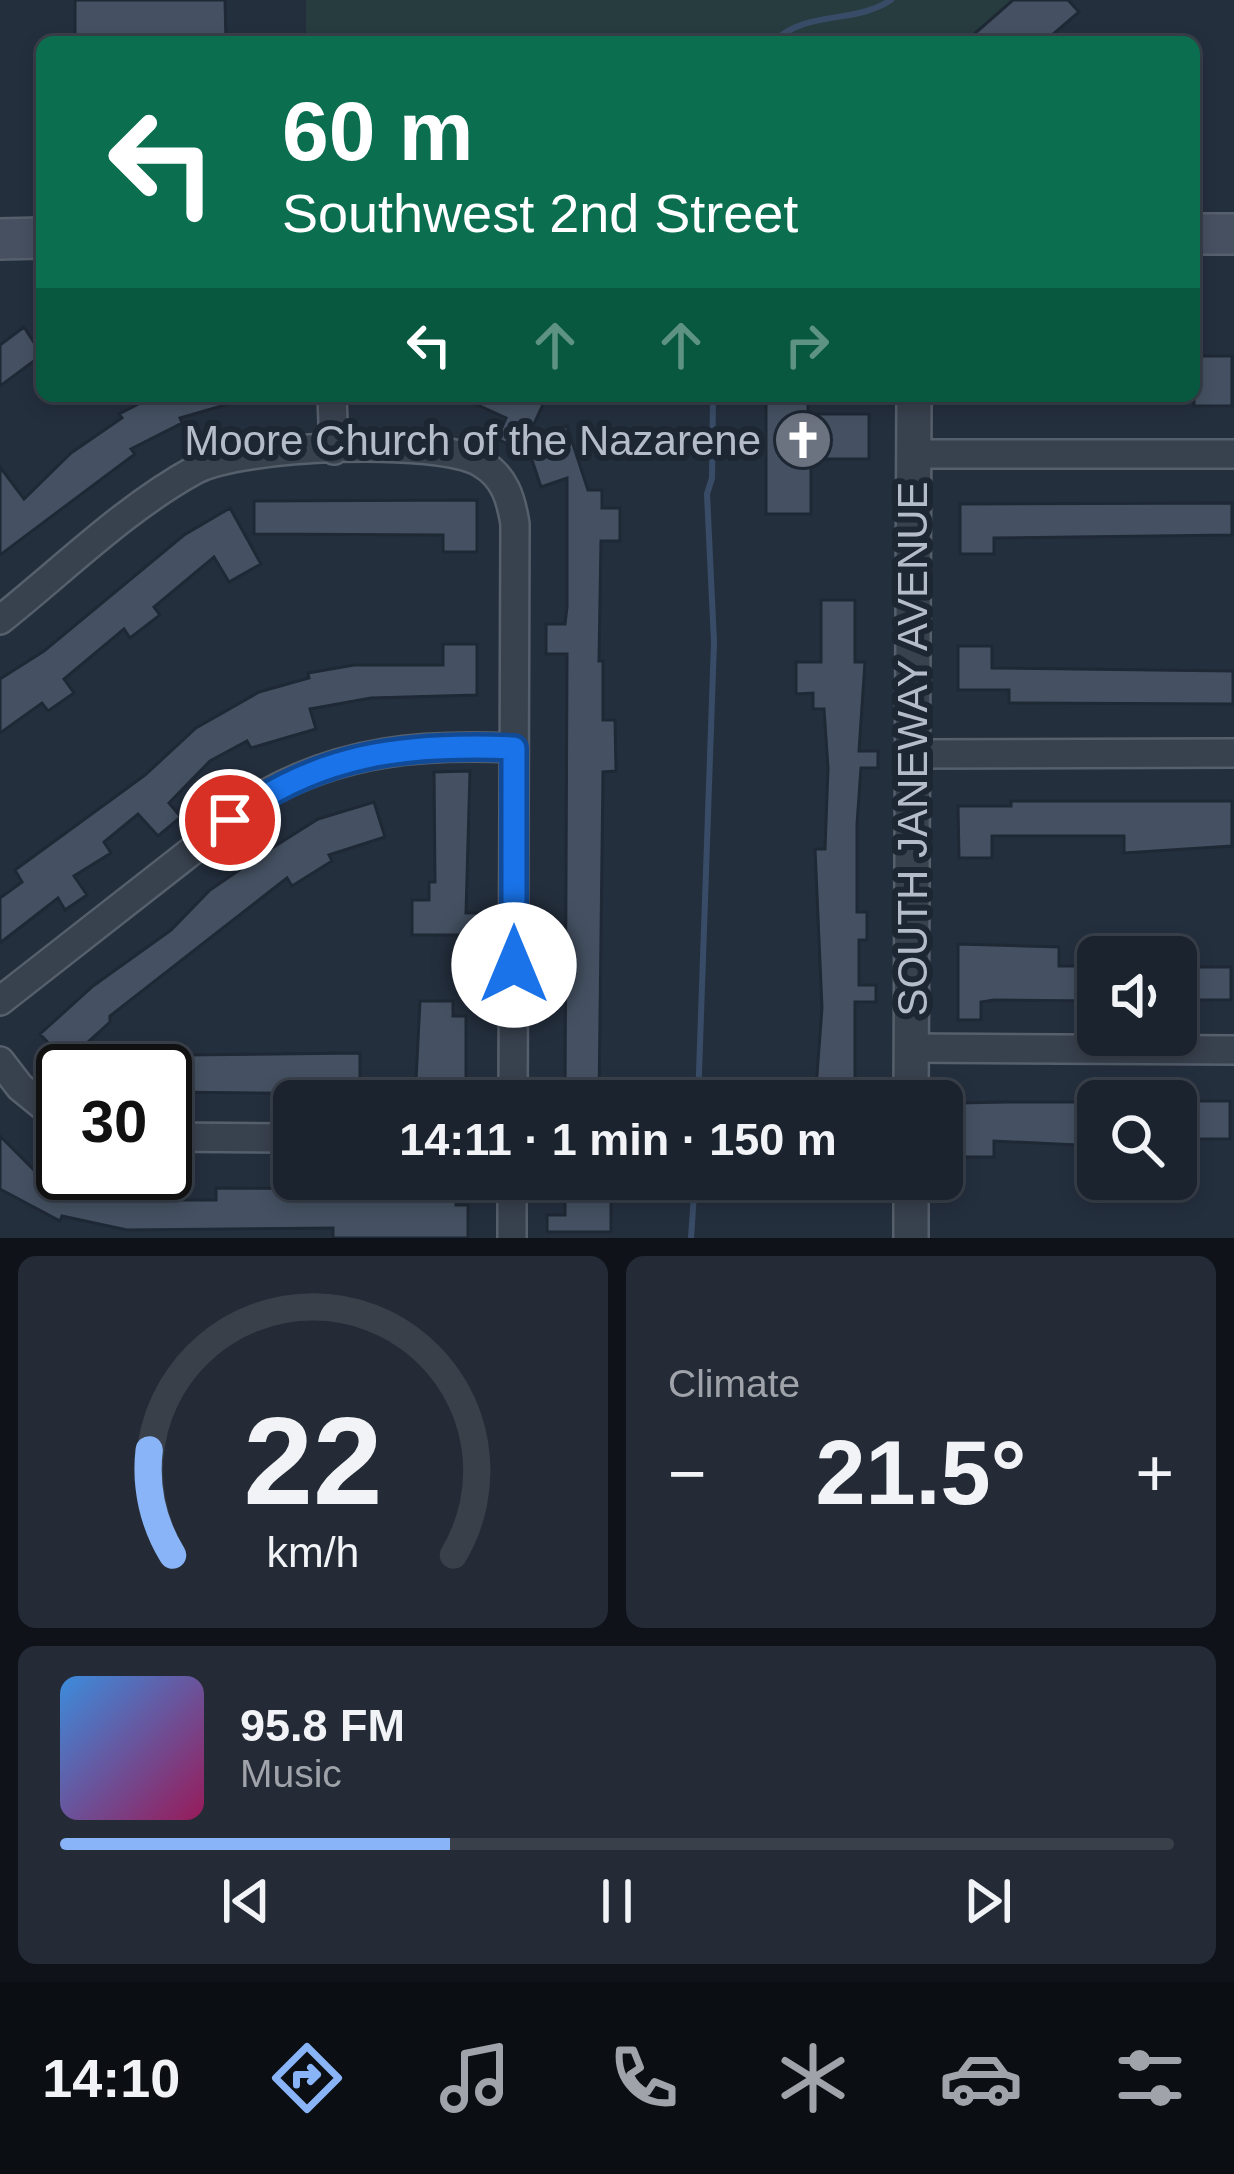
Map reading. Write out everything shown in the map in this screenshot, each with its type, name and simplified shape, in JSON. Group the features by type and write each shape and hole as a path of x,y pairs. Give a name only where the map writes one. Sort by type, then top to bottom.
{"main road":[{"path":"1200,234 1234,234"},
{"path":"0,238 36,238"}],"street":[{"path":"332,402 334,450"},
{"name":"SOUTH JANEWAY AVENUE","path":"911,1080 914,402"},
{"path":"0,620 198,468 248,452 451,450 489,468 506,487 515,524 513,1080"},
{"path":"914,454 1234,454"},
{"path":"0,1001 262,796 299,775 393,749 514,748"},
{"path":"912,754 1234,753"},
{"path":"911,1048 1234,1050"},
{"path":"0,1061 36,1101"},
{"path":"192,1137 273,1138"},
{"path":"512,1200 512,1238"},
{"path":"910,1200 910,1238"}],"green space":[{"path":"306,0 1015,0 978,36 306,36"}],"building":[{"path":"75,0 225,0 226,36 75,36"},
{"path":"1013,0 1068,0 1079,12 1051,36 972,36"},
{"path":"24,327 36,346 36,359 0,386 0,345"},
{"path":"1200,356 1232,356 1232,406 1194,406 1200,402"},
{"path":"142,402 236,402 180,418 182,423 131,449 135,454 0,555 0,467 24,499 71,453 122,418 119,414"},
{"path":"471,402 544,402 527,439 567,426 588,490 602,490 602,508 620,508 620,541 601,541 599,661 603,661 603,720 615,720 616,771 603,772 599,1080 565,1080 567,654 546,654 546,624 565,624 567,478 541,487 530,454 497,439 506,418"},
{"path":"766,402 808,402 808,414 869,414 869,459 811,459 811,514 766,514"},
{"path":"477,500 477,552 443,552 443,535 254,534 254,501"},
{"path":"1232,503 1232,535 994,538 994,554 960,554 960,504"},
{"path":"230,508 261,564 229,582 214,557 154,607 160,615 130,638 124,629 64,679 74,693 48,711 42,703 0,733 0,679 44,651 184,535"},
{"path":"821,600 855,600 855,662 865,662 859,751 878,751 878,768 861,768 857,912 867,912 867,940 859,940 859,985 876,985 876,1002 855,1002 855,1080 817,1080 822,1008 815,849 825,849 828,768 824,709 813,709 813,693 796,694 796,662 821,662"},
{"path":"443,644 477,644 477,695 371,698 310,709 316,729 251,748 247,741 210,761 169,803 181,817 158,836 138,814 104,842 111,853 74,876 87,895 65,910 58,898 0,943 0,898 22,882 15,870 145,775 196,728 259,692 309,678 308,673 354,665 443,665"},
{"path":"958,646 992,646 992,668 1233,671 1233,704 1009,703 1009,690 958,690"},
{"path":"470,771 466,913 483,913 483,935 412,935 412,900 429,900 429,882 435,882 434,772"},
{"path":"1011,801 1232,801 1232,846 1124,853 1124,836 992,836 992,858 959,858 958,806 1011,806"},
{"path":"374,802 385,837 329,855 332,861 292,886 287,878 110,1016 110,1022 86,1044 49,1044 40,1034 93,986 171,930 210,890 318,819"},
{"path":"958,944 1059,947 1059,966 1077,966 1077,1001 981,1002 981,1020 958,1020"},
{"path":"1197,967 1231,967 1231,1000 1197,1000"},
{"path":"420,1001 453,1001 453,1016 466,1016 466,1080 416,1080"},
{"path":"360,1053 360,1080 273,1080 273,1093 192,1092 192,1055"},
{"path":"1197,1101 1230,1101 1230,1139 1197,1139"},
{"path":"1077,1102 1077,1145 994,1141 994,1157 963,1157 963,1103"},
{"path":"0,1136 36,1172 36,1200 216,1200 216,1188 273,1188 273,1200 456,1200 456,1205 468,1205 468,1238 333,1238 333,1228 127,1230 62,1216 60,1221 0,1189"},
{"path":"565,1200 611,1200 611,1232 547,1232 547,1215 565,1215"}],"waterway":[{"path":"781,36 801,25 876,8 891,0"},
{"path":"699,1080 714,642 707,494 712,478 713,402"},
{"path":"691,1238 694,1200"}],"place":[{"name":"Moore Church of the Nazarene","path":"803,440"}],"route":[{"path":"230,820 299,775 346,758 393,749 514,748 514,965"}]}
